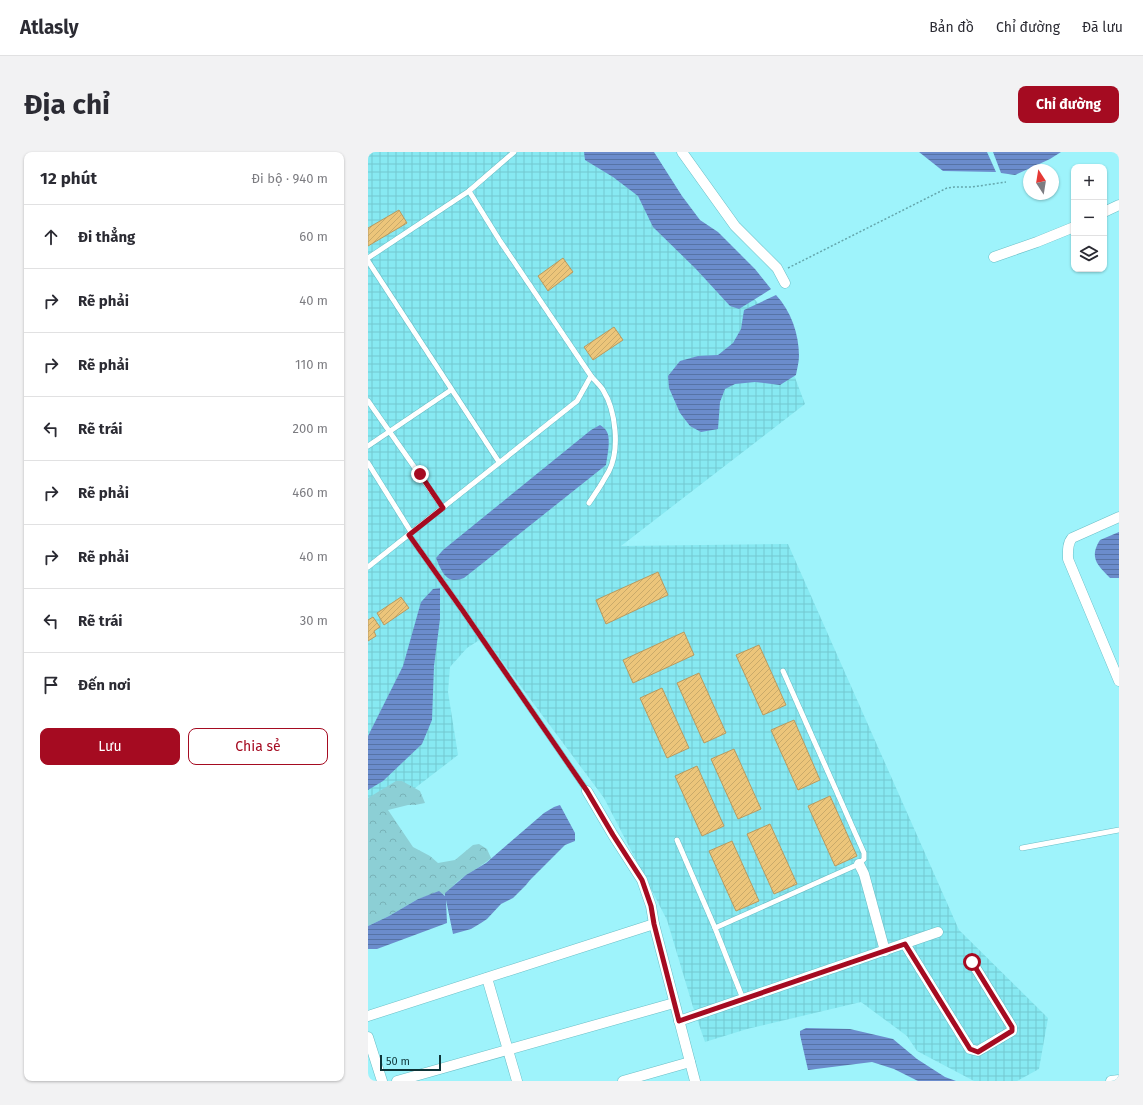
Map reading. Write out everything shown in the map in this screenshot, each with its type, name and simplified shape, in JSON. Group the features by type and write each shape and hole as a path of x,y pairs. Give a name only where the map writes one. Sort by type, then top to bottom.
{"street":[{"path":"682,152 735,226 777,268 785,282"},
{"path":"1107,211 1119,205"},
{"path":"994,257 1071,228"},
{"path":"1119,517 1072,538 1069,542 1068,549 1068,559 1119,681"},
{"path":"587,791 642,880 651,906 654,924 695,1081"},
{"path":"859,864 864,874 885,951"},
{"path":"368,1016 654,924"},
{"path":"679,1021 938,932"},
{"path":"905,944 970,1049 978,1052 1012,1031 1012,1027 972,962"},
{"path":"487,978 517,1081"},
{"path":"397,1081 674,1003"},
{"path":"368,1037 382,1081"},
{"path":"623,1081 690,1062"},
{"path":"1111,1081 1119,1080"}],"lane":[{"path":"368,258 469,191 514,152"},
{"path":"469,191 500,241 603,390 612,410 615,430 614,456 610,470 589,503"},
{"path":"368,261 451,390 500,462"},
{"path":"368,567 577,401 592,376"},
{"path":"368,446 451,390"},
{"path":"368,401 443,508"},
{"path":"368,463 410,534 587,791"},
{"path":"715,928 859,864 864,859 864,853 782,671"},
{"path":"1022,848 1119,830"},
{"path":"676,840 715,928 743,999"}],"path":[{"path":"779,273 947,188 972,187 1006,182"}],"shaded area":[{"path":"368,152 633,152 646,173 774,322 805,404 621,546 788,544 959,930 1048,1018 1039,1069 1017,1081 974,1081 917,1051 907,1036 861,1002 747,1029 705,1042 667,920 604,798 484,637 467,648 450,667 448,692 458,755 415,788 368,814"},
{"path":"584,152 654,152 682,196 700,220 718,232 755,269 771,289 739,309 730,306 696,269 653,227 638,196 613,177 585,160"},
{"path":"919,152 987,152 996,172 943,171"},
{"path":"993,152 1061,152 1039,164 1023,164 1023,171 1015,175 1001,173"},
{"path":"776,295 790,316 798,339 799,356 796,375 780,385 755,382 735,384 725,389 720,402 718,429 701,432 690,426 680,413 669,388 668,376 680,361 698,356 718,355 733,343 741,329 744,310"},
{"path":"600,425 606,430 609,439 606,465 464,578 454,580 447,578 440,568 436,558 443,550 591,430"},
{"path":"1119,532 1119,578 1110,578 1098,565 1095,551 1100,540"},
{"path":"440,588 440,619 434,666 432,720 422,744 383,781 368,790 368,736 403,666 421,602 433,589"},
{"path":"560,805 575,833 575,841 565,845 513,898 501,904 487,919 471,929 453,934 446,900 447,923 377,949 368,949 368,926 418,899 439,891 445,896 445,893 466,875 486,863 544,813"},
{"path":"806,1028 850,1029 893,1039 917,1059 945,1077 956,1081 918,1081 894,1069 872,1062 808,1070 800,1035 800,1031"}],"green space":[{"path":"396,781 402,781 420,791 425,803 388,810 413,847 430,856 438,863 455,860 473,845 479,844 487,849 491,858 457,882 446,896 439,892 418,899 368,926 368,798"}],"building":[{"path":"399,210 407,223 368,246 368,228"},
{"path":"563,258 573,272 548,291 538,276"},
{"path":"614,327 623,340 593,360 584,347"},
{"path":"658,572 668,595 606,624 596,600"},
{"path":"401,597 409,608 384,625 377,613"},
{"path":"373,617 380,627 374,631 376,636 368,641 368,620"},
{"path":"684,632 694,655 633,683 623,660"},
{"path":"759,645 786,705 763,715 736,655"},
{"path":"699,673 726,733 704,743 677,683"},
{"path":"662,688 689,748 667,758 640,698"},
{"path":"794,720 820,780 798,790 771,730"},
{"path":"734,749 761,809 738,819 711,759"},
{"path":"697,766 724,826 702,836 675,776"},
{"path":"830,796 857,856 835,866 808,806"},
{"path":"770,824 797,884 774,894 747,834"},
{"path":"732,841 759,901 736,911 709,851"}],"route":[{"path":"420,474 443,508 409,535 587,791 642,880 651,906 654,924 679,1021 905,944 970,1049 978,1052 1012,1031 1012,1027 972,962"}]}
